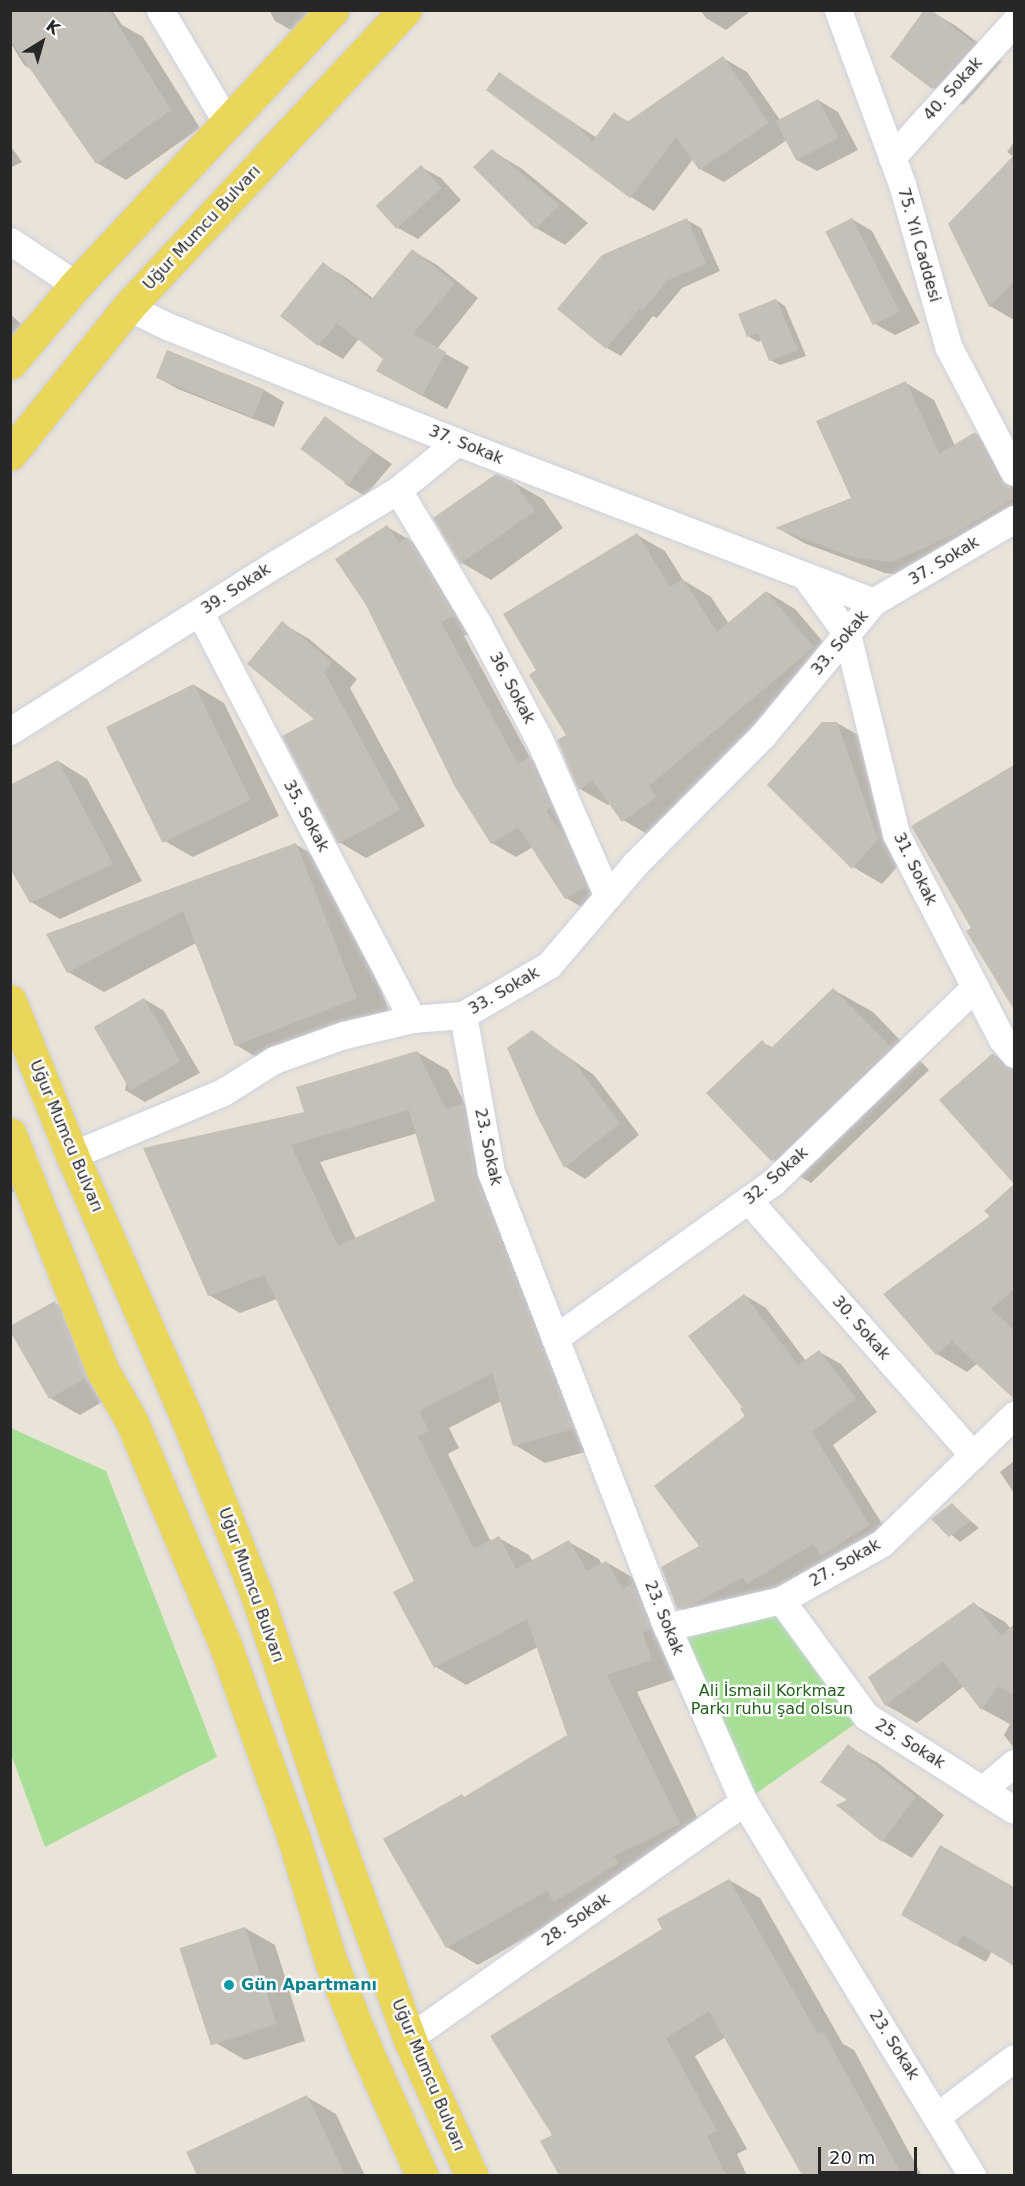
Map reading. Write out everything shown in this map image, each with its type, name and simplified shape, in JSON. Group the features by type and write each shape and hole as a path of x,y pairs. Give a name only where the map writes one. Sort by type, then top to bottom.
{"main road":[{"path":"10,363 76,285 332,10"},
{"name":"Uğur Mumcu Bulvarı","path":"10,454 128,307 405,10"},
{"name":"Uğur Mumcu Bulvarı","path":"10,1001 72,1155 188,1421 258,1595 335,1832 409,2038 472,2175"},
{"path":"10,1134 102,1369 132,1422 226,1647 294,1839 331,1962 368,2054 422,2175"}],"street":[{"path":"160,10 226,123"},
{"name":"75. Yıl Caddesi","path":"838,10 892,157 948,346 1014,472"},
{"name":"40. Sokak","path":"892,157 1014,22"},
{"path":"10,241 76,285"},
{"name":"37. Sokak","path":"128,307 167,326 458,442 873,602 1014,519"},
{"name":"39. Sokak","path":"10,731 398,490 458,442"},
{"name":"36. Sokak","path":"398,490 478,624 533,729 607,895"},
{"path":"806,577 848,634"},
{"name":"33. Sokak","path":"72,1155 224,1092 274,1060 344,1035 412,1019 463,1015 549,965 607,895 763,735 873,602"},
{"name":"35. Sokak","path":"200,613 412,1019"},
{"name":"31. Sokak","path":"848,634 896,834 1002,1039 1014,1054"},
{"name":"32. Sokak","path":"555,1338 773,1182 975,987"},
{"name":"23. Sokak","path":"463,1015 490,1172 667,1627 744,1802 972,2175"},
{"name":"30. Sokak","path":"749,1201 973,1455"},
{"name":"27. Sokak","path":"667,1627 781,1600 882,1543 1014,1415"},
{"name":"25. Sokak","path":"781,1600 866,1716 1014,1810"},
{"path":"983,1789 1014,1763"},
{"name":"28. Sokak","path":"409,2038 744,1802"},
{"path":"937,2116 1014,2058"}],"green space":[{"path":"11,1428 106,1471 217,1757 45,1847 11,1754"},
{"name":"Ali İsmail Korkmaz Parkı ruhu şad olsun","path":"781,1600 866,1716 744,1802 667,1627"}],"building":[{"path":"10,10 109,10 171,110 96,164 10,40"},
{"path":"924,10 931,10 974,43 932,89 890,57"},
{"path":"723,56 769,123 699,170 676,137 630,198 486,90 499,72 578,126 592,142 614,112 627,122"},
{"path":"818,99 839,138 796,160 776,122"},
{"path":"492,149 560,205 535,229 473,167"},
{"path":"1014,155 1014,281 989,307 948,224"},
{"path":"421,165 442,188 396,229 376,206"},
{"path":"687,218 706,264 668,280 642,311 639,309 606,349 557,309 602,255"},
{"path":"852,218 900,312 873,325 825,232"},
{"path":"412,249 455,283 413,334 446,352 422,396 376,371 383,359 337,323 318,346 280,316 323,262 371,300"},
{"path":"776,299 798,350 769,361 758,333 747,337 738,314"},
{"path":"167,350 264,389 253,417 156,378"},
{"path":"906,381 939,454 975,432 1000,479 1014,490 1014,498 953,535 892,562 856,558 775,528 851,498 816,421"},
{"path":"325,416 373,452 348,485 300,449"},
{"path":"496,474 513,481 535,511 460,564 433,518"},
{"path":"387,525 399,543 408,537 455,616 441,622 518,764 530,757 551,807 546,810 566,840 586,886 565,899 518,827 491,844 455,787 366,605 335,559"},
{"path":"637,533 670,587 683,579 717,632 766,591 814,647 649,786 656,797 622,822 593,781 578,790 557,740 566,735 529,675 536,670 503,614"},
{"path":"282,621 332,662 324,672 400,810 338,844 282,736 314,719 247,664"},
{"path":"194,684 251,800 162,843 106,727"},
{"path":"822,722 837,722 878,839 852,869 767,785"},
{"path":"58,760 113,864 30,903 10,868 10,785"},
{"path":"1014,765 1014,1010 966,931 971,928 911,826"},
{"path":"296,843 357,998 235,1046 183,911 67,973 46,934"},
{"path":"833,988 891,1047 771,1161 706,1093 762,1040 770,1049"},
{"path":"144,998 180,1061 130,1090 94,1027"},
{"path":"532,1030 574,1062 620,1123 564,1168 536,1114 507,1048"},
{"path":"417,1051 446,1109 463,1104 476,1177 574,1429 513,1446 492,1373 419,1411 429,1431 418,1436 474,1549 499,1536 516,1569 569,1540 587,1571 606,1561 623,1589 633,1583 651,1629 643,1633 652,1660 607,1675 680,1824 614,1856 619,1863 554,1902 547,1891 446,1948 383,1839 462,1794 464,1797 567,1735 527,1619 434,1668 393,1592 414,1581 264,1275 208,1296 143,1148 304,1112 296,1087","holes":["409,1110 435,1201 338,1246 291,1145"]},
{"path":"993,1053 1002,1064 1014,1069 1014,1184 939,1100"},
{"path":"1014,1184 1014,1289 991,1309 1014,1330 1014,1399 952,1341 936,1355 883,1294 990,1216 984,1211"},
{"path":"744,1294 798,1365 819,1350 856,1398 812,1432 870,1525 821,1556 813,1544 747,1584 743,1577 694,1604 677,1609 661,1567 699,1546 654,1486 745,1416 740,1409 742,1407 688,1336"},
{"path":"55,1301 86,1378 49,1399 10,1331 10,1326"},
{"path":"952,1503 970,1521 949,1537 931,1519"},
{"path":"974,1602 1001,1636 1014,1624 1014,1696 999,1686 981,1710 943,1661 885,1706 868,1677"},
{"path":"848,1744 916,1797 882,1842 836,1805 847,1800 820,1782"},
{"path":"940,1845 1014,1887 1014,1966 963,1935 956,1946 901,1915"},
{"path":"729,1879 818,2034 823,2031 902,2175 802,2175 709,2011 666,2038 717,2131 707,2136 726,2175 559,2175 540,2141 552,2135 490,2036 662,1929 657,1919"},
{"name":"Gün Apartmanı","path":"245,1927 277,2024 211,2045 179,1948"},
{"path":"307,2095 345,2175 197,2175 186,2152"}],"place":[{"name":"Gün Apartmanı","path":"229,1985"}]}
